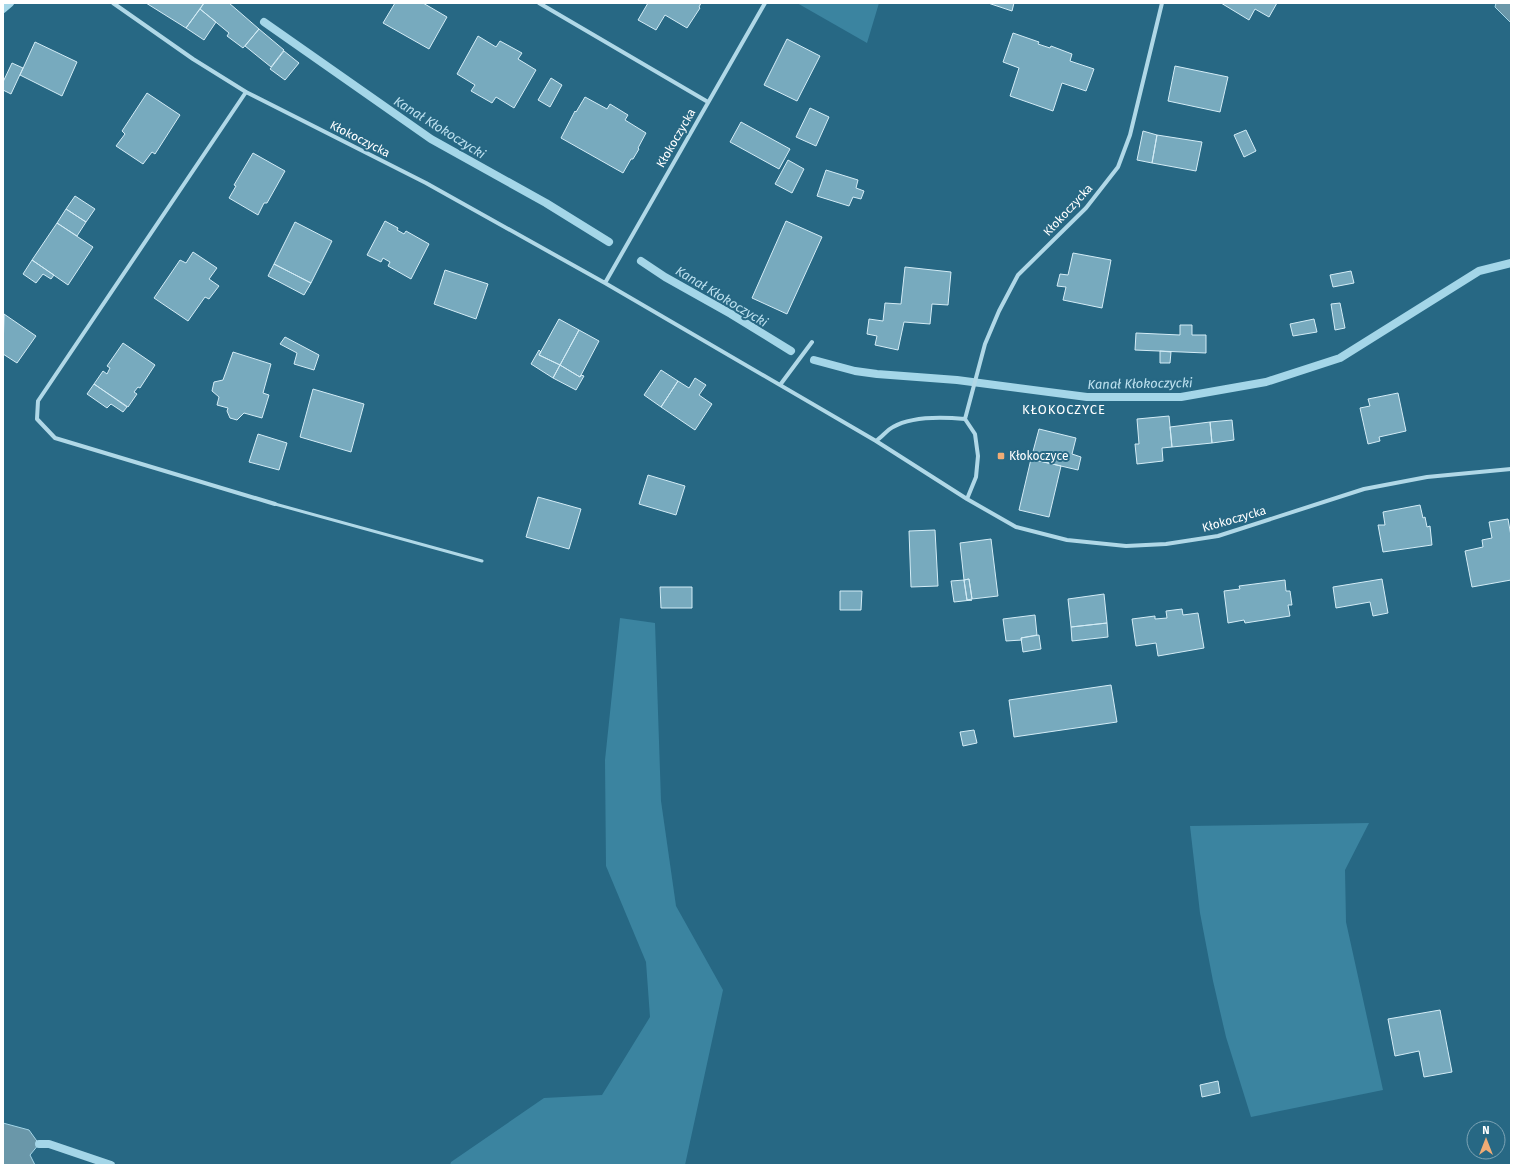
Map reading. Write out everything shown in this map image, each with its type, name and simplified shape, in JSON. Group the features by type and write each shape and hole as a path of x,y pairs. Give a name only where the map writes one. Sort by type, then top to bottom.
{"street":[{"name":"Kłokoczycka","path":"113,3 193,58 246,92 426,183 605,283 876,441 967,499 1016,527 1067,540 1126,546 1166,544 1218,536 1364,489 1428,477 1511,469"},
{"path":"539,3 708,102"},
{"name":"Kłokoczycka","path":"605,283 765,3"},
{"name":"Kłokoczycka","path":"965,419 985,344 1018,274 1086,208 1118,167 1130,135 1162,3"},
{"path":"246,92 38,401 37,420 55,438 275,504"},
{"path":"780,385 812,342"},
{"path":"876,441 893,427 907,422 940,417 965,419 975,434 978,456 976,477 967,499"}],"lane":[{"path":"275,504 482,561"}],"shaded area":[{"path":"797,3 879,3 867,43"},
{"path":"1496,3 1511,3 1511,23 1495,7"},
{"path":"620,618 655,623 661,801 676,906 723,990 685,1165 450,1165 451,1162 544,1098 602,1095 650,1017 646,962 606,866 605,760"},
{"path":"1369,823 1345,870 1346,922 1383,1090 1251,1117 1226,1037 1213,981 1200,913 1190,826"},
{"path":"3,1123 29,1130 39,1144 30,1155 35,1165 3,1165"}],"building":[{"path":"146,3 204,3 186,28"},
{"path":"204,3 229,3 259,29 243,48 227,36 229,33 200,9"},
{"path":"395,3 423,3 447,17 429,49 383,23"},
{"path":"648,3 701,3 700,8 687,28 665,15 656,30 638,20"},
{"path":"988,3 1014,3 1012,11"},
{"path":"1221,3 1277,3 1269,17 1255,9 1249,20"},
{"path":"200,9 216,22 204,40 186,28"},
{"path":"259,29 284,50 271,67 245,46"},
{"path":"1013,33 1039,42 1038,44 1050,48 1051,46 1072,54 1070,61 1094,69 1086,91 1062,83 1053,111 1010,96 1019,68 1003,62"},
{"path":"478,36 496,47 500,41 522,53 518,59 536,70 514,108 496,97 492,103 471,91 475,85 457,74"},
{"path":"787,39 820,56 797,101 764,85"},
{"path":"35,42 77,62 62,96 20,75"},
{"path":"284,51 299,63 285,80 270,69"},
{"path":"12,63 23,68 11,94 3,90 3,82"},
{"path":"1175,66 1228,77 1220,112 1168,101"},
{"path":"551,78 562,85 550,107 538,100"},
{"path":"147,93 180,115 155,154 152,152 143,164 116,146 125,134 122,131"},
{"path":"585,97 607,109 610,104 628,115 625,120 646,133 638,148 639,149 623,173 561,138 575,111 576,112"},
{"path":"810,108 829,117 816,146 796,137"},
{"path":"741,122 790,149 779,169 730,142"},
{"path":"1246,130 1256,151 1244,157 1234,135"},
{"path":"1143,131 1157,135 1152,163 1137,160"},
{"path":"1157,135 1202,142 1196,171 1152,163"},
{"path":"253,153 285,171 267,203 264,203 258,215 229,198 236,186 234,185"},
{"path":"788,160 804,169 792,193 775,184"},
{"path":"826,170 858,180 856,188 864,191 861,199 853,197 849,206 817,196"},
{"path":"75,196 95,209 86,222 66,209"},
{"path":"66,209 86,222 77,236 57,223"},
{"path":"385,221 398,228 397,230 404,234 406,231 429,244 411,279 388,266 390,262 383,258 381,262 367,255"},
{"path":"786,221 822,237 787,314 752,298"},
{"path":"295,222 332,241 311,283 274,264"},
{"path":"57,223 93,247 68,285 32,260"},
{"path":"193,252 217,268 209,279 219,286 209,299 205,297 188,321 154,298 180,260 186,263"},
{"path":"1073,253 1111,260 1102,308 1063,300 1066,287 1057,286 1060,274 1068,275"},
{"path":"32,260 54,275 51,279 43,274 36,283 23,274"},
{"path":"274,264 311,283 304,295 268,276"},
{"path":"905,267 951,272 948,305 932,304 930,324 904,322 898,350 875,345 877,336 867,334 869,319 883,321 885,303 901,304"},
{"path":"445,270 488,284 476,319 434,304"},
{"path":"1351,271 1354,283 1333,287 1330,275"},
{"path":"1340,303 1345,328 1335,330 1331,304"},
{"path":"4,314 36,336 17,363 3,354"},
{"path":"559,319 579,330 560,365 539,355"},
{"path":"1314,319 1317,332 1293,336 1290,324"},
{"path":"1180,325 1192,325 1192,335 1206,335 1206,353 1135,350 1136,333 1180,335"},
{"path":"579,330 599,341 580,377 560,365"},
{"path":"285,337 319,355 314,370 294,364 297,353 280,344"},
{"path":"123,343 155,365 140,388 138,387 134,392 137,394 128,407 94,384 103,371 107,374 110,368 107,366"},
{"path":"539,350 541,352 539,355 560,365 553,378 531,364"},
{"path":"1160,351 1171,352 1170,363 1160,363"},
{"path":"233,352 271,364 263,393 269,395 262,418 244,413 237,420 230,418 227,411 228,408 217,405 219,397 212,391 214,382 223,380"},
{"path":"560,365 580,377 581,375 584,376 576,390 553,378"},
{"path":"661,370 678,381 661,407 644,395"},
{"path":"695,378 706,385 699,395 712,404 695,430 661,407 678,381 689,388"},
{"path":"94,384 127,407 123,412 111,404 107,408 87,394"},
{"path":"313,389 364,404 351,452 300,437"},
{"path":"1398,393 1406,431 1379,437 1380,441 1368,444 1360,408 1370,406 1368,399"},
{"path":"1169,416 1172,447 1162,448 1163,461 1137,464 1135,444 1139,444 1137,419"},
{"path":"1232,420 1234,440 1212,443 1210,422"},
{"path":"1210,422 1212,443 1172,447 1170,427"},
{"path":"1039,429 1076,438 1072,454 1081,457 1078,470 1031,459"},
{"path":"258,434 287,443 279,470 249,462"},
{"path":"1031,459 1061,466 1049,517 1019,510"},
{"path":"648,475 685,486 676,515 639,504"},
{"path":"538,497 581,509 569,549 526,537"},
{"path":"1420,505 1427,527 1430,526 1432,545 1383,552 1378,525 1385,525 1383,512"},
{"path":"1508,519 1511,536 1511,580 1472,587 1465,551 1483,547 1482,540 1492,538 1489,522"},
{"path":"935,530 938,586 911,587 909,531"},
{"path":"991,539 998,596 972,599 969,579 964,580 960,543"},
{"path":"969,579 972,599 967,600 964,580"},
{"path":"1382,579 1388,613 1373,616 1370,602 1336,608 1333,587"},
{"path":"964,580 967,600 972,600 954,602 951,581"},
{"path":"1285,580 1286,591 1290,591 1292,605 1288,605 1290,616 1245,623 1244,620 1228,623 1224,591 1240,589 1239,586"},
{"path":"660,587 692,587 692,608 661,608"},
{"path":"840,591 862,591 861,610 840,610"},
{"path":"1104,594 1107,623 1071,627 1068,599"},
{"path":"1182,609 1183,615 1198,613 1204,648 1158,656 1156,643 1136,646 1132,619 1155,616 1155,619 1167,618 1166,611"},
{"path":"1035,615 1037,635 1021,638 1022,640 1006,641 1003,619"},
{"path":"1107,623 1108,637 1072,641 1071,627"},
{"path":"1039,635 1041,649 1023,652 1021,638"},
{"path":"1111,685 1117,722 1014,737 1009,700"},
{"path":"974,730 977,743 963,746 960,732"},
{"path":"1440,1010 1452,1072 1424,1077 1419,1051 1395,1056 1388,1019"},
{"path":"1218,1081 1220,1093 1202,1097 1200,1085"}],"waterway":[{"name":"Kanał Kłokoczycki","path":"3,9 10,3"},
{"name":"Kanał Kłokoczycki","path":"264,22 431,139 546,203 609,242"},
{"name":"Kanał Kłokoczycki","path":"641,261 665,277 731,314 791,351"},
{"name":"Kanał Kłokoczycki","path":"814,360 855,371 877,374 957,380 1087,397 1181,397 1266,382 1340,358 1479,271 1511,263"},
{"path":"39,1144 49,1144 111,1165"}],"place":[{"name":"Kłokoczyce","path":"1001,456"}],"district":[{"name":"KŁOKOCZYCE","path":"1064,409"}]}
